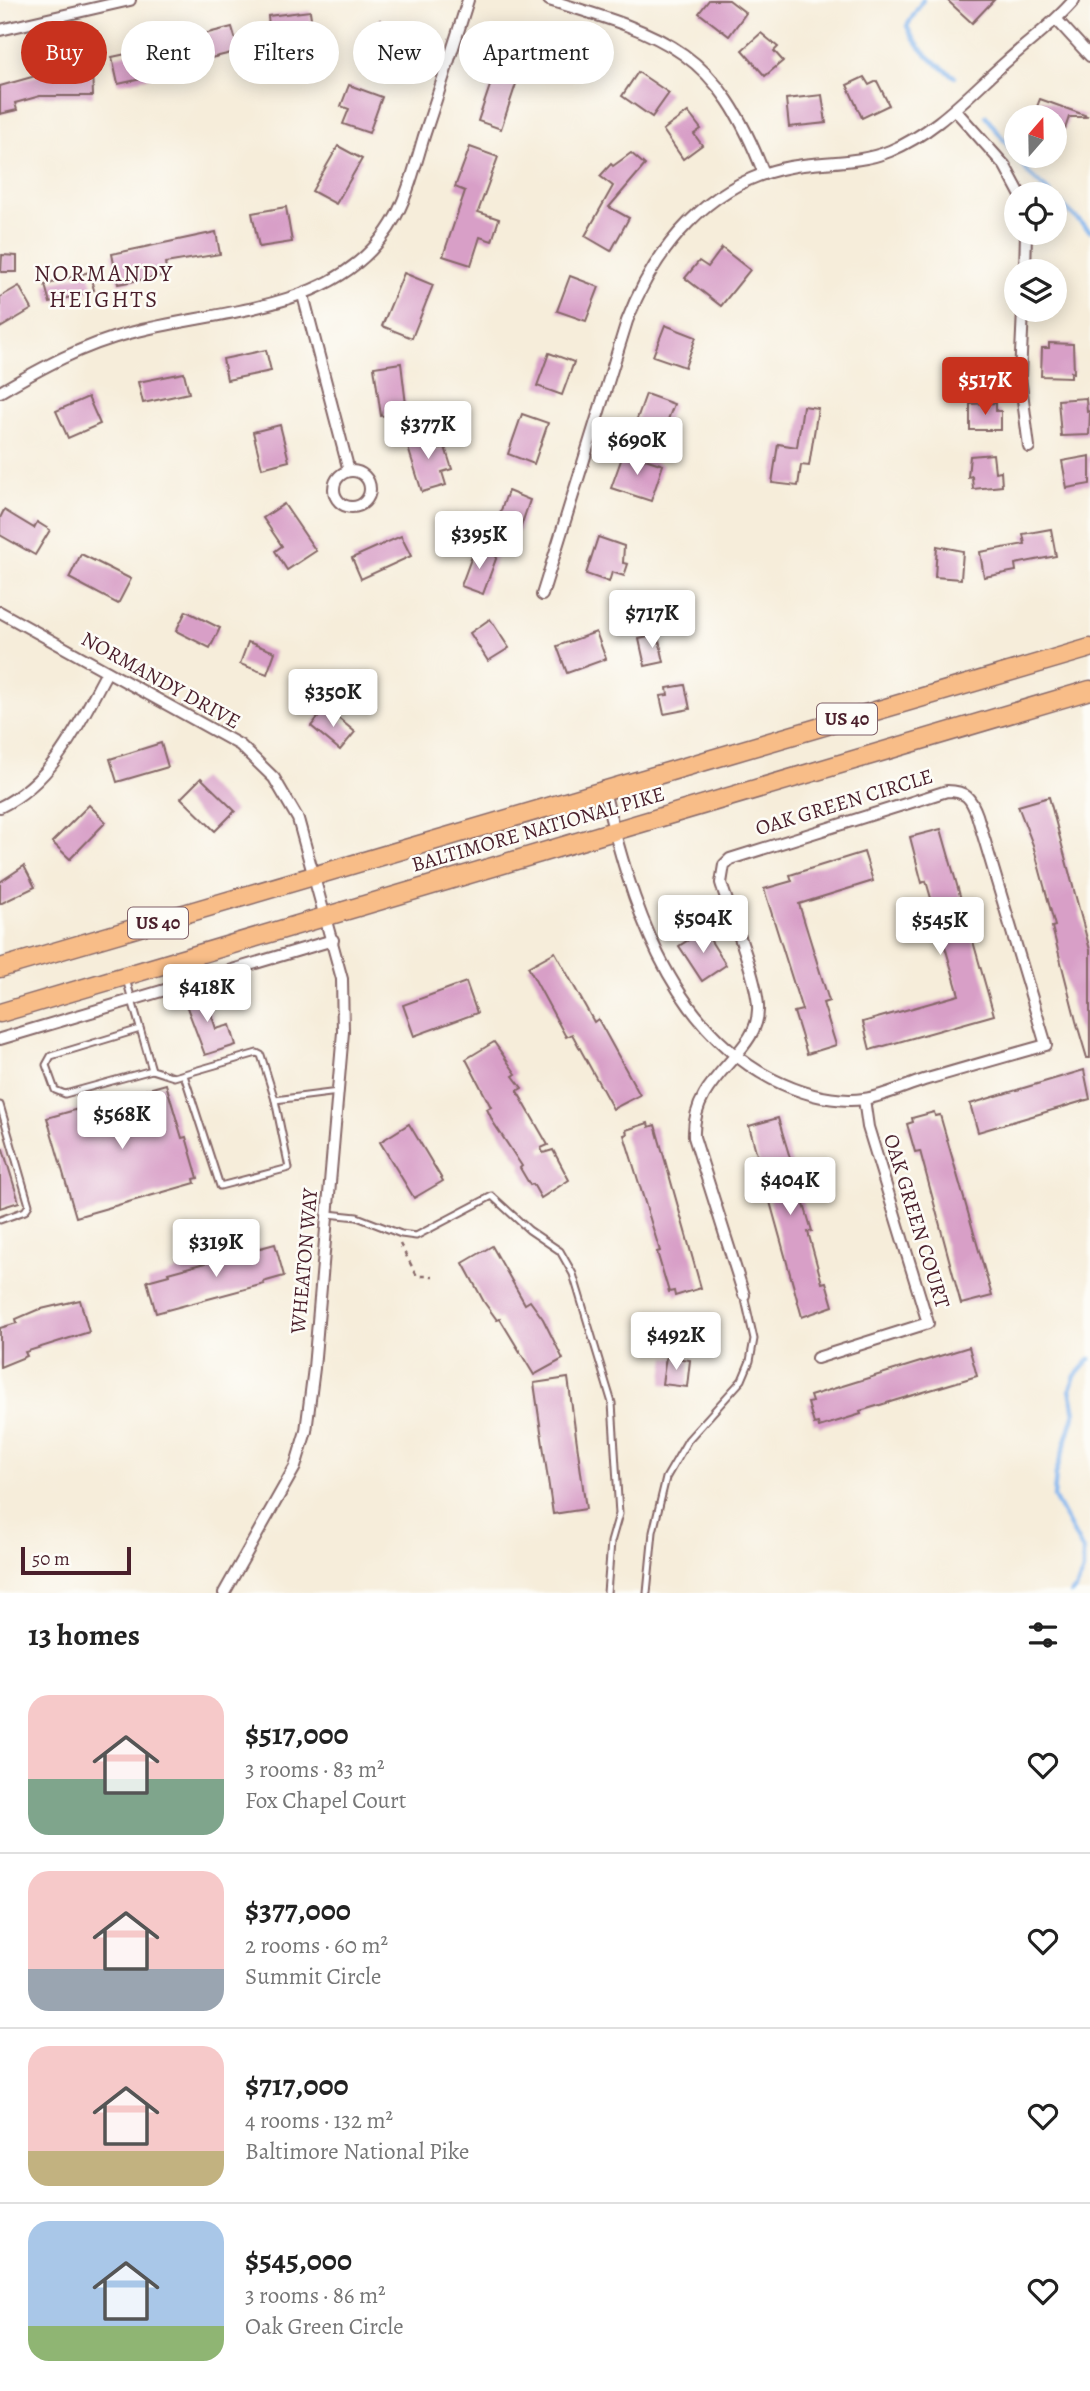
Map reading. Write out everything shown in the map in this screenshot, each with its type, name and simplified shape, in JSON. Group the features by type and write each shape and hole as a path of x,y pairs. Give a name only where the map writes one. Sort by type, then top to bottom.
{"main road":[{"name":"BALTIMORE NATIONAL PIKE","path":"0,968 1090,648"},
{"name":"BALTIMORE NATIONAL PIKE","path":"0,1013 1090,690"}],"street":[{"path":"0,30 130,0"},
{"path":"0,392 82,349 129,333 303,295 338,279 363,259 396,217 468,0"},
{"path":"549,0 629,24 680,51 724,93 741,118 764,174"},
{"path":"542,595 639,289 657,258 676,234 707,206 764,174 790,167 856,160 888,152 956,111 986,80 1057,20 1073,0"},
{"path":"1057,20 1090,56"},
{"path":"956,111 1005,166 1014,182"},
{"path":"303,295 349,471"},
{"path":"1022,322 1020,376 1029,447"},
{"name":"NORMANDY DRIVE","path":"0,612 218,731 258,761 287,796 298,819 326,915"},
{"path":"0,807 35,784 49,770 107,672"},
{"name":"OAK GREEN CIRCLE","path":"604,791 641,913 667,973 701,1024 736,1055 788,1087 819,1097 864,1099 1046,1045 971,799 957,791 947,791 858,821 740,854 723,865 721,883 758,1007 753,1030 736,1055"},
{"name":"WHEATON WAY","path":"224,1593 295,1467 313,1379 344,1003 326,915"},
{"path":"0,1039 333,940"},
{"path":"736,1055 701,1096 694,1137 744,1295"},
{"name":"OAK GREEN COURT","path":"817,1358 928,1323 868,1127 864,1099"}],"lane":[{"path":"125,976 152,1069"},
{"path":"140,1029 51,1056 47,1065 55,1090 65,1094 152,1069 174,1077 257,1053 261,1055 275,1100 289,1168 220,1186 184,1075"},
{"path":"275,1100 338,1092"},
{"path":"0,1105 29,1205 25,1211 0,1220"},
{"path":"328,1214 356,1217 401,1234 416,1236 492,1196 529,1230 560,1251 573,1274 612,1403 620,1514 611,1542 607,1593"},
{"path":"647,1593 658,1498 666,1478 688,1440 742,1380 750,1361 754,1339 744,1295"}],"path":[{"path":"400,1246 417,1276 433,1276"}],"building":[{"path":"709,0 729,0 746,13 729,36 699,13"},
{"path":"947,0 994,0 972,23"},
{"path":"310,11 311,21 268,21 268,16"},
{"path":"229,28 229,54 215,57 215,31"},
{"path":"761,33 778,47 774,51 783,61 765,76 742,50"},
{"path":"121,55 121,83 118,84 112,57"},
{"path":"638,72 669,93 652,117 622,96"},
{"path":"864,77 869,85 877,81 889,105 862,118 847,85"},
{"path":"21,80 21,84 93,84 93,96 40,96 15,103 17,110 0,114 0,86"},
{"path":"491,84 516,84 501,129 478,121"},
{"path":"349,85 382,97 369,133 343,124 349,109 341,106"},
{"path":"822,95 826,123 789,127 786,99"},
{"path":"1040,99 1057,105 1038,105"},
{"path":"1068,109 1087,116 1086,117 1069,117 1068,120"},
{"path":"688,112 701,129 694,134 702,145 683,159 663,130"},
{"path":"338,146 362,159 336,204 312,191"},
{"path":"470,147 498,157 478,212 499,219 492,241 480,237 471,265 443,256 465,191 455,187"},
{"path":"631,153 645,165 609,207 629,218 611,251 585,236 613,186 600,176 611,164 613,166"},
{"path":"286,207 292,242 259,247 252,213"},
{"path":"216,232 220,254 165,263 167,275 118,284 112,254"},
{"path":"722,248 750,270 721,306 685,278 699,261 708,267"},
{"path":"2,255 17,256 17,272 1,272"},
{"path":"89,272 94,290 50,303 45,285"},
{"path":"404,273 433,285 412,338 382,326"},
{"path":"570,276 599,287 586,321 557,311"},
{"path":"19,286 32,309 0,328 0,297"},
{"path":"665,325 696,337 685,367 653,356"},
{"path":"1049,343 1073,344 1074,373 1071,372 1071,377 1041,376 1042,348 1049,348"},
{"path":"266,350 271,371 227,380 223,359"},
{"path":"549,353 574,362 562,395 537,386"},
{"path":"401,363 407,413 381,416 374,367"},
{"path":"184,373 189,393 143,403 138,382"},
{"path":"646,394 674,404 660,440 633,430"},
{"path":"88,397 100,424 68,438 56,411"},
{"path":"1086,398 1087,412 1090,411 1089,435 1061,436 1058,400"},
{"path":"996,403 996,411 1001,411 1001,430 970,430 970,404"},
{"path":"803,406 818,408 809,466 801,465 798,486 772,483 778,444 797,447"},
{"path":"522,414 548,423 534,464 508,454"},
{"path":"280,425 289,461 262,468 253,432"},
{"path":"429,430 435,450 445,447 452,469 442,472 446,485 422,492 405,438"},
{"path":"624,452 663,465 651,501 611,488"},
{"path":"993,454 995,472 1001,471 1002,486 973,489 972,476 968,477 970,456"},
{"path":"1090,456 1090,484 1067,488 1062,461"},
{"path":"508,491 530,500 519,532 496,524"},
{"path":"284,504 316,551 287,570 275,551 282,546 263,518"},
{"path":"4,510 34,528 37,522 50,530 35,555 0,535 0,518"},
{"path":"1051,529 1056,556 1015,564 1016,571 984,577 980,552 1025,544 1023,534"},
{"path":"401,536 411,556 361,579 352,558"},
{"path":"598,537 624,546 623,563 628,564 624,576 612,572 609,582 586,574"},
{"path":"937,546 963,551 961,579 935,577"},
{"path":"475,548 497,556 483,594 461,586"},
{"path":"81,554 131,579 118,604 69,578"},
{"path":"186,611 220,628 210,648 176,631"},
{"path":"490,619 509,648 488,661 470,633"},
{"path":"596,632 606,659 567,673 557,646"},
{"path":"658,635 664,662 645,666 639,639"},
{"path":"248,642 275,652 267,674 240,664"},
{"path":"685,685 690,709 664,714 660,696 668,695 667,688"},
{"path":"326,708 355,732 340,750 311,726"},
{"path":"161,743 168,767 117,782 110,759"},
{"path":"201,778 235,811 215,831 181,798"},
{"path":"1049,797 1090,950 1090,1058 1087,1058 1076,1021 1052,927 1055,926 1033,845 1018,806"},
{"path":"89,805 106,822 70,859 52,842"},
{"path":"941,829 994,1015 870,1050 863,1022 959,995 926,881 922,883 910,837"},
{"path":"864,852 873,881 799,904 829,1001 823,1003 836,1045 807,1054 794,1012 802,1010 764,889 792,881 790,875"},
{"path":"24,866 35,887 0,904 0,882"},
{"path":"704,930 726,965 702,981 679,946"},
{"path":"555,952 594,1022 598,1019 640,1095 613,1109 572,1034 566,1037 528,967"},
{"path":"466,982 477,1013 414,1036 403,1005"},
{"path":"203,987 216,1029 230,1025 236,1045 205,1055 182,994"},
{"path":"494,1042 516,1074 513,1076 522,1088 517,1091 548,1145 541,1148 543,1153 553,1150 569,1180 541,1198 533,1184 530,1185 520,1168 522,1166 493,1122 487,1109 491,1107 466,1059"},
{"path":"1084,1070 1090,1099 978,1132 970,1104"},
{"path":"166,1084 182,1138 186,1137 198,1178 194,1179 195,1183 76,1217 47,1118"},
{"path":"934,1112 935,1116 940,1115 992,1296 961,1304 920,1151 915,1152 907,1124 913,1122 912,1118"},
{"path":"778,1118 812,1231 808,1232 822,1283 826,1282 833,1306 802,1317 749,1126"},
{"path":"648,1123 649,1127 655,1125 701,1288 675,1296 674,1291 669,1292 657,1252 660,1251 624,1135 627,1134 626,1130"},
{"path":"409,1124 443,1181 414,1198 380,1142"},
{"path":"3,1149 19,1202 0,1208 0,1150"},
{"path":"275,1244 284,1276 263,1282 264,1284 156,1313 147,1281"},
{"path":"492,1246 525,1304 530,1301 543,1319 563,1359 534,1375 500,1319 497,1320 484,1302 463,1263"},
{"path":"80,1300 89,1332 25,1352 27,1356 0,1367 0,1328 17,1323 16,1319 37,1310"},
{"path":"969,1347 977,1376 860,1411 861,1414 819,1427 818,1423 814,1424 808,1403 812,1402 810,1396"},
{"path":"666,1357 690,1360 687,1387 662,1384"},
{"path":"568,1378 586,1509 553,1514 534,1383"}],"waterway":[{"path":"923,0 907,26 921,49 955,77"},
{"path":"986,116 1038,182"},
{"path":"1067,209 1090,231"},
{"path":"1071,1593 1076,1590 1083,1571 1083,1551 1054,1497 1056,1473 1075,1413 1070,1389 1075,1376 1090,1359"}],"district":[{"name":"NORMANDY HEIGHTS","path":"104,286"}]}
